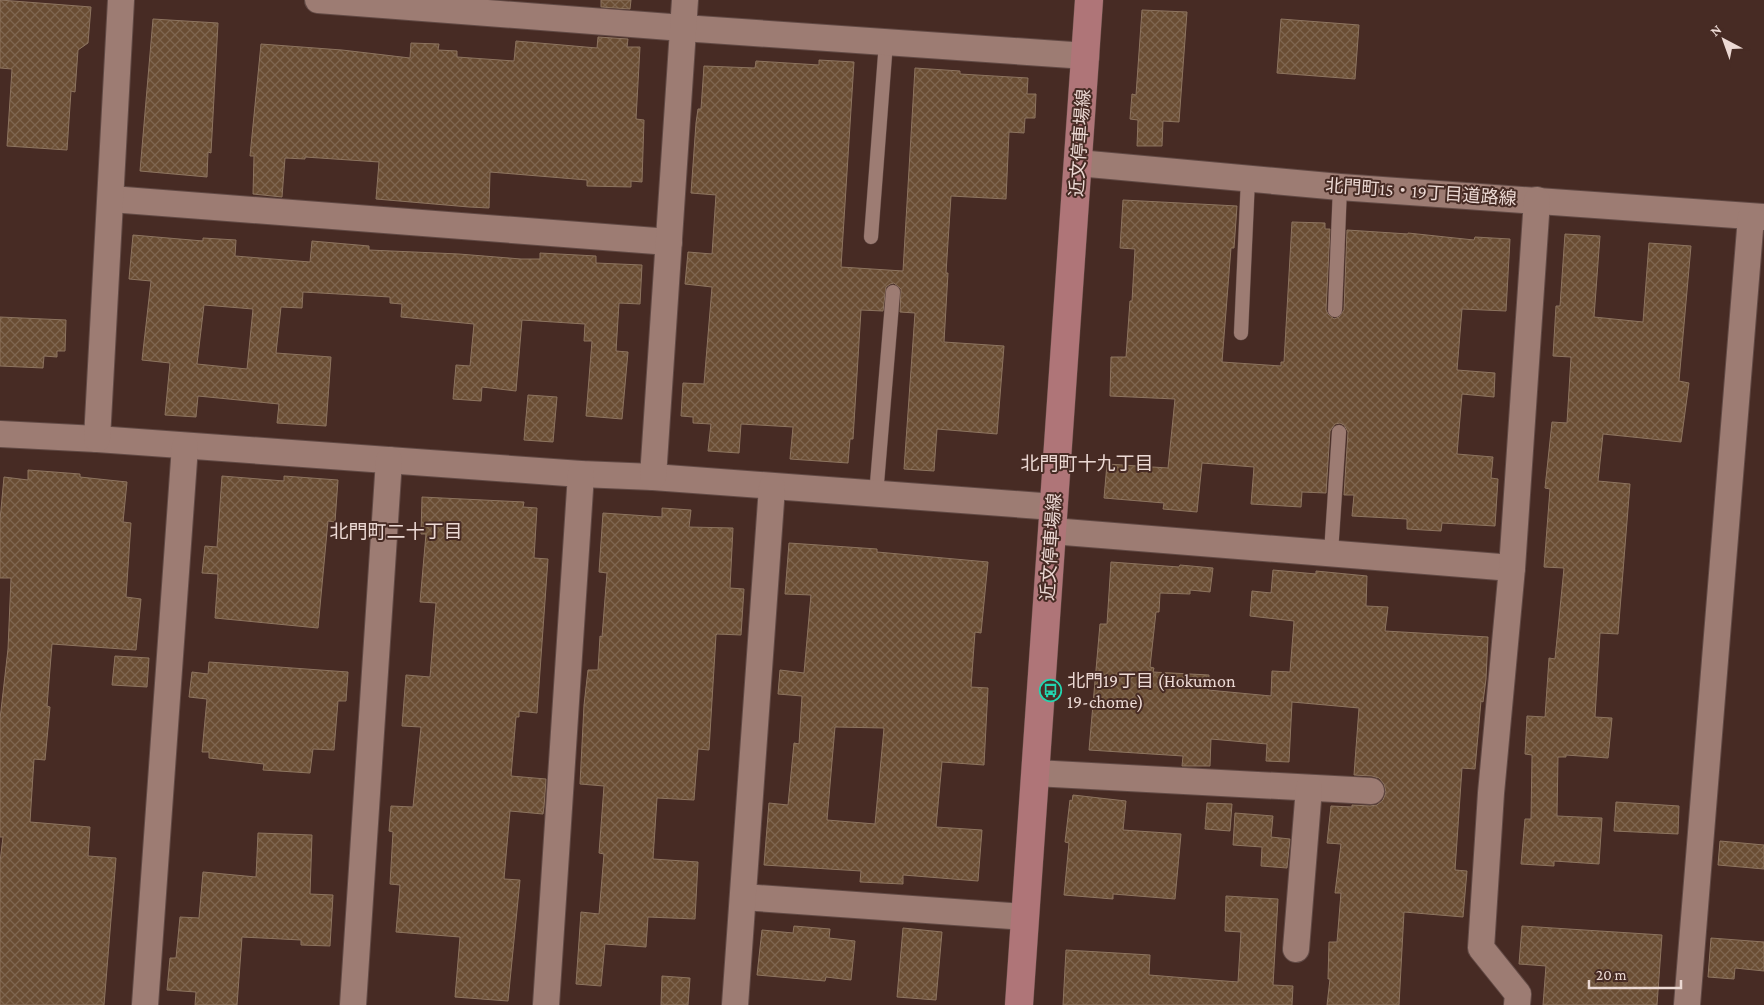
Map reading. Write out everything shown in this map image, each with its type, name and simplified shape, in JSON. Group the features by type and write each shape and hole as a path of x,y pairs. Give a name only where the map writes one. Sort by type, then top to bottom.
{"main road":[{"name":"近文停車場線","path":"1019,1005 1090,0"}],"street":[{"path":"97,439 121,0"},
{"path":"318,0 1086,56"},
{"path":"653,477 684,0"},
{"name":"北門町15・19丁目道路線","path":"1078,163 1340,187 1758,217"},
{"path":"111,199 669,242"},
{"path":"1517,1005 1518,994 1481,948 1492,793 1512,568 1537,200"},
{"path":"1687,1005 1758,217"},
{"path":"0,434 97,439 581,474 653,477 876,495 1331,553 1512,568"},
{"path":"145,1005 185,446"},
{"path":"353,1005 389,460"},
{"path":"546,1005 581,474"},
{"path":"735,1005 772,487"},
{"path":"1035,773 1371,791"},
{"path":"1296,949 1309,788"},
{"path":"743,897 1025,917"}],"lane":[{"path":"871,237 886,42"},
{"path":"1242,333 1248,179"},
{"path":"1335,310 1340,187"},
{"path":"876,495 893,292"},
{"path":"1331,553 1339,432"}],"building":[{"path":"0,0 91,7 88,43 78,50 75,92 71,91 67,150 7,146 12,69 0,68"},
{"path":"601,0 631,0 630,9 601,7"},
{"path":"1142,10 1187,12 1179,122 1163,121 1162,146 1137,146 1138,120 1130,119 1132,94 1136,95"},
{"path":"153,19 218,23 211,153 208,152 207,177 140,171"},
{"path":"1281,19 1359,25 1355,79 1277,73"},
{"path":"598,37 628,39 627,47 640,47 636,119 644,120 642,182 631,181 631,187 587,186 587,180 490,172 489,208 469,207 376,199 379,162 305,157 305,159 285,158 282,197 253,194 254,156 250,156 261,44 342,50 410,58 411,43 439,44 438,50 457,51 457,57 514,61 516,41 597,48"},
{"path":"819,60 854,62 841,267 903,271 915,68 960,71 960,74 1028,78 1027,94 1036,94 1035,118 1025,118 1024,133 1009,132 1006,199 951,196 944,342 1004,346 997,434 937,429 934,471 904,469 915,313 900,312 901,289 894,283 886,287 883,311 861,310 853,439 850,439 848,463 790,459 793,427 741,424 739,453 708,451 711,424 693,423 693,417 681,416 683,383 704,384 712,287 685,284 688,252 712,254 716,195 691,193 696,123 698,109 701,109 704,66 755,68 756,61 819,65"},
{"path":"1123,200 1237,206 1234,248 1231,248 1222,362 1281,366 1281,362 1284,362 1292,222 1325,223 1325,229 1330,229 1326,310 1334,319 1339,317 1344,310 1347,230 1408,233 1474,240 1475,237 1510,239 1506,311 1462,309 1457,370 1495,373 1494,397 1462,394 1457,454 1493,457 1491,478 1498,479 1495,526 1442,523 1441,531 1407,529 1407,519 1352,516 1354,495 1344,495 1348,432 1344,425 1340,423 1335,424 1330,431 1326,493 1302,492 1301,507 1251,504 1254,467 1202,463 1197,512 1163,509 1164,503 1104,498 1107,464 1168,468 1175,399 1110,396 1111,357 1126,357 1130,301 1132,301 1135,249 1120,248"},
{"path":"1565,234 1600,236 1594,317 1643,322 1649,243 1691,246 1679,381 1689,383 1681,442 1603,434 1598,481 1630,484 1618,634 1600,633 1595,717 1612,718 1608,758 1566,755 1566,757 1558,757 1557,816 1602,818 1599,864 1554,861 1554,866 1521,864 1525,819 1531,819 1532,755 1525,754 1527,716 1545,717 1549,658 1555,659 1564,568 1544,567 1550,489 1545,488 1552,422 1567,423 1571,357 1553,356 1556,306 1560,306"},
{"path":"133,235 203,241 203,238 236,240 235,256 310,262 312,241 369,246 369,250 521,259 540,259 540,253 596,256 596,263 642,265 640,304 619,303 616,351 628,352 622,419 586,416 592,341 584,341 585,324 522,320 516,391 482,387 481,401 453,399 456,365 470,366 474,324 401,317 402,304 390,303 390,297 303,292 302,308 281,307 276,353 331,357 326,426 277,423 279,404 198,396 196,417 165,415 170,363 142,360 151,281 129,279","holes":["204,305 253,309 247,369 197,364"]},
{"path":"0,317 66,320 65,351 57,351 57,357 44,356 43,368 0,366"},
{"path":"528,395 557,397 553,442 524,440"},
{"path":"28,470 80,474 80,477 127,482 123,522 131,523 126,597 141,599 136,650 52,644 47,706 50,707 45,760 34,759 30,822 90,827 88,856 116,858 104,1005 0,1005 0,862 3,837 0,837 0,719 8,649 11,578 0,578 0,520 4,477 28,480"},
{"path":"222,476 284,481 284,476 338,480 335,522 328,521 318,628 215,618 218,574 202,573 205,546 217,547"},
{"path":"422,497 524,502 523,507 537,508 534,558 548,559 537,713 519,711 519,717 516,717 511,776 546,779 544,807 543,814 510,811 504,879 520,880 508,1001 455,997 460,937 396,932 400,885 390,884 393,832 389,831 391,806 413,807 421,727 402,726 406,675 430,677 436,603 420,602 426,534 421,534"},
{"path":"662,508 691,510 689,527 733,528 730,588 744,589 741,635 716,635 709,750 698,749 694,800 657,798 653,859 698,862 695,919 648,917 646,947 605,944 601,986 576,984 581,912 599,914 604,854 599,853 604,786 580,784 584,705 588,670 598,670 600,636 602,637 607,573 599,572 603,513 662,517"},
{"path":"789,543 877,549 877,552 988,562 981,633 975,632 971,687 988,688 984,765 942,762 936,827 982,830 978,881 903,875 903,884 860,882 861,871 764,865 769,803 788,805 794,743 799,744 802,696 778,694 780,670 804,673 811,595 785,594","holes":["835,727 884,728 875,824 827,820"]},
{"path":"1111,562 1213,568 1210,592 1190,590 1190,594 1160,593 1159,612 1156,612 1150,667 1154,668 1153,672 1209,675 1208,690 1271,696 1272,671 1290,672 1294,621 1250,616 1252,591 1271,593 1273,570 1316,574 1316,571 1367,576 1366,606 1388,607 1385,631 1488,637 1486,679 1483,702 1481,701 1475,769 1462,768 1455,870 1467,871 1463,917 1404,912 1399,1005 1327,1005 1330,979 1328,979 1329,942 1337,942 1341,893 1335,893 1341,844 1327,843 1331,806 1377,805 1383,800 1386,792 1384,784 1379,778 1354,775 1359,708 1292,702 1289,762 1266,761 1267,744 1211,739 1210,766 1182,766 1183,756 1089,750 1100,624 1107,624"},
{"path":"115,656 149,658 147,687 112,685"},
{"path":"209,662 348,672 346,701 338,701 334,750 313,749 310,773 263,770 264,764 209,758 209,752 202,752 207,699 189,697 192,672 208,674"},
{"path":"1073,795 1126,801 1123,830 1181,834 1175,899 1113,894 1113,899 1064,895 1069,843 1065,842 1070,800 1072,801"},
{"path":"1616,802 1679,806 1678,834 1614,831"},
{"path":"1207,803 1232,804 1230,831 1205,829"},
{"path":"1235,813 1273,816 1271,837 1290,839 1287,868 1261,866 1262,847 1233,845"},
{"path":"258,833 312,835 310,894 333,895 330,946 301,945 301,940 242,937 237,1005 195,1005 196,992 167,990 170,958 176,958 180,917 199,918 203,872 256,877"},
{"path":"1720,841 1764,845 1764,869 1718,865"},
{"path":"1226,896 1278,899 1273,985 1293,986 1292,1005 1063,1005 1066,950 1150,955 1149,975 1238,982 1241,932 1225,931"},
{"path":"794,926 830,929 829,938 855,941 851,980 826,977 825,981 757,975 762,930 793,933"},
{"path":"1522,926 1662,935 1657,1005 1543,1005 1546,966 1519,964"},
{"path":"903,928 942,932 936,1000 897,997"},
{"path":"1711,938 1764,942 1764,971 1735,968 1734,979 1708,977"},
{"path":"662,976 690,978 688,1005 661,1005"}],"place":[{"name":"北門19丁目 (Hokumon 19-chome)","path":"1051,691"}],"district":[{"name":"北門町十九丁目","path":"1087,463"},
{"name":"北門町二十丁目","path":"396,531"}]}
